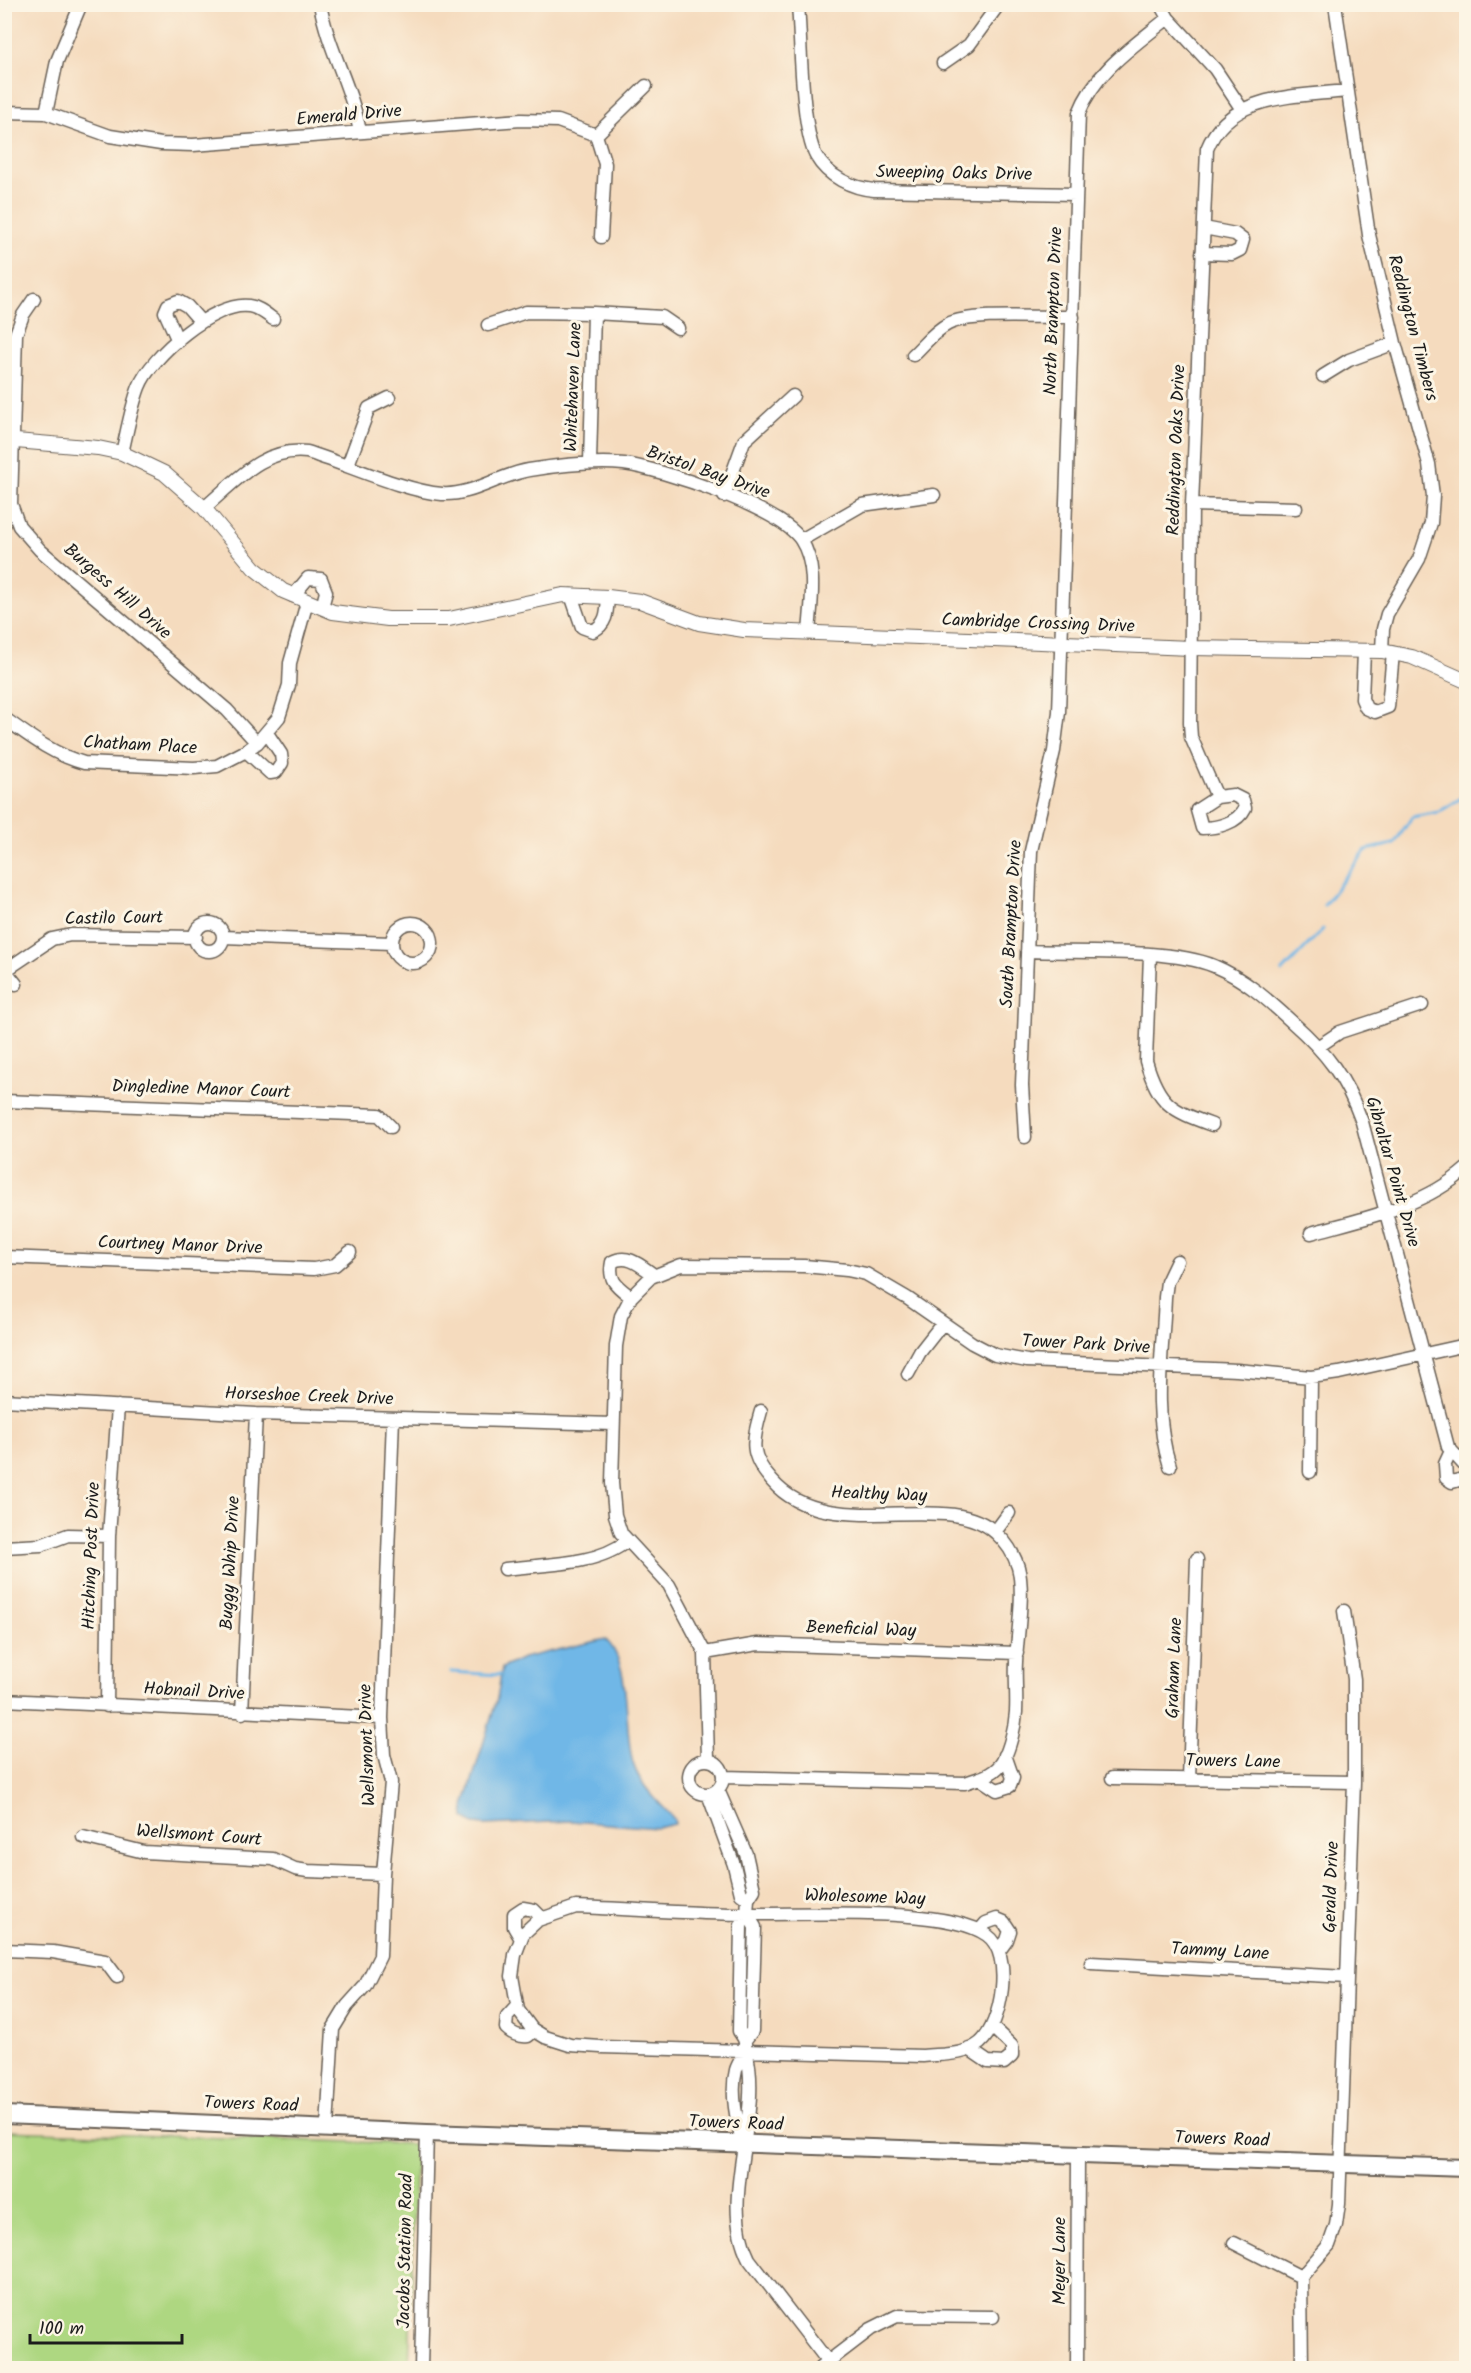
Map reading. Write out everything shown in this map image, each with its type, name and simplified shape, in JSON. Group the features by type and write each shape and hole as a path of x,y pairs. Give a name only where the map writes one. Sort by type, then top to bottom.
{"main road":[{"name":"Towers Road","path":"4,2115 427,2133 1467,2168"}],"street":[{"path":"46,113 60,52 81,4"},
{"path":"320,4 335,56 355,103 360,132"},
{"name":"Sweeping Oaks Drive","path":"798,4 805,98 813,148 823,165 836,177 850,184 874,190 1076,194"},
{"path":"943,63 969,45 999,4"},
{"path":"1160,4 1168,18 1215,69 1241,108"},
{"name":"Reddington Timbers","path":"1335,4 1369,235 1395,343 1429,464 1433,496 1431,523 1419,559 1388,614 1383,628 1388,652 1388,707 1375,712 1366,708 1362,699 1364,652"},
{"name":"North Brampton Drive","path":"1059,642 1073,317 1077,124 1086,95 1109,68 1168,18"},
{"path":"601,237 605,164 596,135 646,87"},
{"name":"Reddington Oaks Drive","path":"1217,797 1191,737 1192,505 1207,149 1219,127 1241,108 1269,100 1346,91"},
{"name":"Emerald Drive","path":"4,112 46,113 110,136 161,144 232,143 521,120 558,121 596,135"},
{"path":"1202,253 1232,254 1242,245 1240,236 1204,228"},
{"name":"Burgess Hill Drive","path":"34,299 23,315 16,334 7,442 11,504 19,526 40,550 227,710 257,743"},
{"path":"178,341 165,312 168,305 178,301 187,306 201,322"},
{"path":"122,453 139,387 157,361 178,341 212,314 236,306 256,307 273,319"},
{"path":"488,325 526,312 662,317 678,327"},
{"name":"Whitehaven Lane","path":"590,462 594,313"},
{"path":"913,355 940,328 951,323 981,319 1073,317"},
{"path":"1323,376 1348,360 1395,343"},
{"path":"724,496 744,441 793,396"},
{"path":"348,465 369,408 389,398"},
{"name":"Cambridge Crossing Drive","path":"7,442 73,444 122,453 164,473 204,508 254,567 293,596 333,612 388,619 449,619 571,595 608,597 639,601 720,627 809,633 1191,648 1388,652 1412,657 1467,681"},
{"name":"Bristol Bay Drive","path":"204,508 259,460 276,453 293,450 307,452 442,494 468,490 525,470 590,462 652,470 776,517 789,526 801,540 809,558 811,570 809,633"},
{"path":"801,540 862,505 934,495"},
{"path":"1192,505 1296,508"},
{"path":"293,596 308,578 321,579 326,592 322,607"},
{"path":"571,595 582,627 593,631 601,627 606,619 608,597"},
{"name":"Chatham Place","path":"4,718 68,759 84,763 194,768 217,766 257,743 279,717 285,702 290,663 307,602"},
{"name":"South Brampton Drive","path":"1025,1137 1022,1085 1031,851 1054,751 1059,712 1059,642"},
{"path":"246,751 270,773 276,772 282,763 281,754 267,733"},
{"name":"Castilo Court","path":"211,923 219,927 223,937 218,947 210,950 201,948 195,937 199,928 211,923"},
{"name":"Castilo Court","path":"5,970 52,939 71,935 195,937"},
{"name":"Castilo Court","path":"223,937 391,943"},
{"name":"Gibraltar Point Drive","path":"1027,951 1150,955 1183,958 1212,965 1262,994 1319,1046 1341,1074 1352,1096 1451,1451 1467,1467"},
{"path":"1150,955 1146,1061 1149,1073 1170,1108 1212,1125"},
{"path":"5,970 16,984"},
{"path":"1319,1046 1340,1032 1422,1005"},
{"name":"Dingledine Manor Court","path":"4,1101 379,1115 391,1127"},
{"path":"1311,1233 1386,1212 1423,1198 1467,1169"},
{"name":"Courtney Manor Drive","path":"4,1257 314,1269 335,1265 350,1252"},
{"path":"631,1297 614,1284 610,1276 612,1262 617,1259 632,1259 654,1275"},
{"path":"1170,1466 1160,1431 1162,1367 1167,1282 1177,1261"},
{"name":"Tower Park Drive","path":"708,1759 705,1653 669,1585 621,1533 614,1504 613,1424 618,1328 631,1297 654,1275 669,1268 693,1264 804,1266 866,1274 907,1298 942,1324 995,1355 1027,1361 1311,1377 1339,1374 1467,1345"},
{"path":"908,1374 942,1324"},
{"path":"1310,1472 1311,1377"},
{"name":"Horseshoe Creek Drive","path":"4,1400 256,1414 613,1424"},
{"name":"Hitching Post Drive","path":"107,1706 109,1536 118,1406"},
{"name":"Healthy Way","path":"724,1777 965,1783 989,1775 1003,1761 1016,1713 1018,1568 1014,1556 995,1532 974,1520 961,1517 833,1512 802,1504 775,1484 754,1455 753,1438 761,1411"},
{"name":"Buggy Whip Drive","path":"242,1713 256,1414"},
{"name":"Wellsmont Drive","path":"327,2127 333,2029 347,2006 365,1986 381,1956 383,1874 391,1782 384,1755 382,1718 393,1418"},
{"name":"Gibraltar Point Drive","path":"1451,1451 1445,1464 1446,1478 1452,1482 1467,1478"},
{"path":"995,1532 1009,1513"},
{"path":"4,1547 41,1545 68,1535 109,1536"},
{"path":"505,1569 599,1558 627,1541"},
{"name":"Graham Lane","path":"1189,1779 1197,1559"},
{"name":"Gerald Drive","path":"1301,2277 1329,2245 1339,2204 1354,1782 1354,1679 1344,1611"},
{"name":"Beneficial Way","path":"705,1653 758,1644 1017,1653"},
{"name":"Hobnail Drive","path":"4,1700 382,1718"},
{"name":"Healthy Way","path":"979,1778 997,1790 1010,1786 1013,1778 1005,1755"},
{"path":"708,1759 718,1764 724,1777 713,1792 692,1788 689,1777 696,1762 708,1759"},
{"name":"Towers Lane","path":"1112,1778 1354,1782"},
{"path":"713,1792 741,1894 748,1899 747,1914 741,1925 739,2020 739,2031 745,2046 736,2069 735,2087 736,2120 743,2144 739,2211 741,2244 749,2259 827,2366 871,2329 897,2316 993,2317"},
{"name":"Wellsmont Court","path":"83,1837 144,1852 273,1859 295,1869 308,1871 383,1874"},
{"name":"Wholesome Way","path":"542,1918 576,1907 747,1914 909,1915 980,1930 986,1923 997,1919 1004,1922 1010,1930 1007,1940 999,1951 1004,1979 992,2027"},
{"path":"521,1939 514,1927 514,1914 523,1908 534,1910 542,1918 521,1939 512,1976 517,2006 534,2031 570,2045 745,2046 923,2056 963,2052 989,2035 992,2027 1012,2046 1012,2056 1004,2063 988,2062 969,2049"},
{"path":"980,1930 990,1937 999,1951"},
{"path":"4,1950 53,1952 105,1961 117,1977"},
{"name":"Tammy Lane","path":"1090,1963 1347,1977"},
{"path":"517,2006 507,2017 506,2028 512,2034 522,2037 534,2031"},
{"name":"Jacobs Station Road","path":"421,2368 427,2133"},
{"name":"Meyer Lane","path":"1077,2368 1078,2154"},
{"path":"1234,2243 1301,2277 1302,2368"}],"green space":[{"path":"5,2131 416,2144 409,2368 5,2368"}],"water":[{"path":"605,1639 614,1650 624,1680 630,1749 636,1771 656,1800 674,1819 675,1824 657,1828 571,1821 485,1825 474,1824 465,1818 464,1806 497,1699 502,1668 523,1658"}],"waterway":[{"path":"1466,53 1466,61"},
{"path":"1324,905 1366,850 1394,844 1412,817 1439,812 1466,795"},
{"path":"1282,972 1323,929"},
{"path":"451,1672 500,1675"}]}
